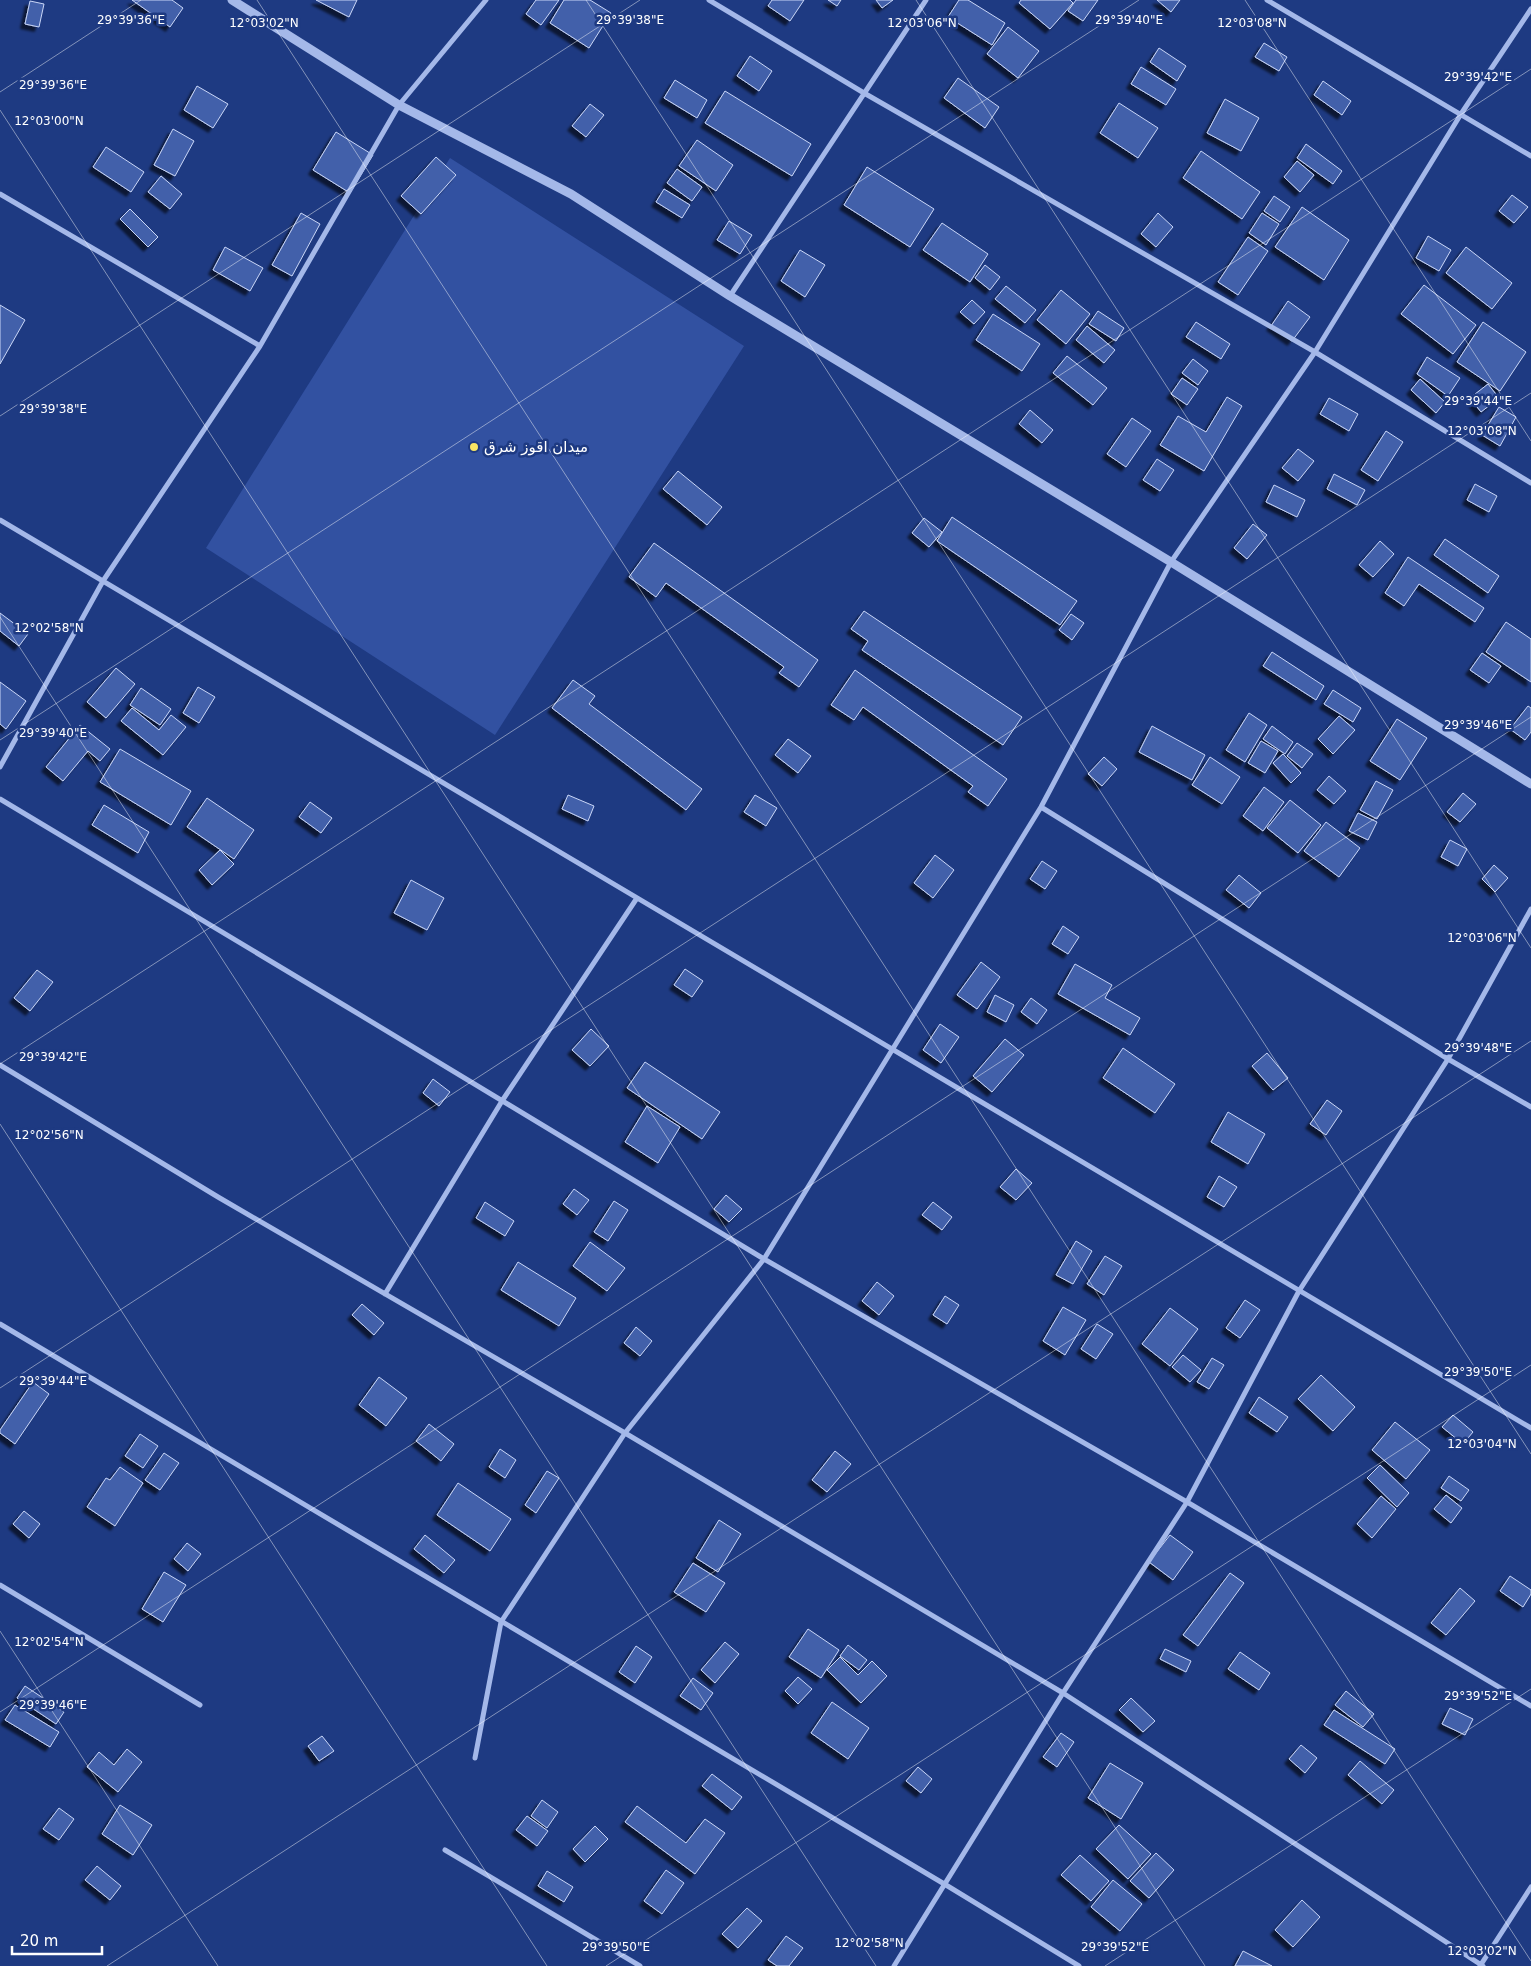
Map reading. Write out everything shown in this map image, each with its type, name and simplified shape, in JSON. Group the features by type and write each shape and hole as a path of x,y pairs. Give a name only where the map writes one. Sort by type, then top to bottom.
{"street":[{"path":"232,0 400,105 571,194 730,296 1171,562 1531,784"},
{"path":"0,767 103,581 260,346 400,105 486,0"},
{"path":"708,0 864,93 1315,352 1531,483"},
{"path":"730,296 926,0"},
{"path":"1267,0 1531,156"},
{"path":"474,1758 501,1622 625,1433 764,1259 1041,807 1171,562 1315,352 1460,114 1531,9"},
{"path":"0,194 260,346"},
{"path":"0,520 1531,1428"},
{"path":"0,799 764,1259 1187,1502 1531,1706"},
{"path":"1041,807 1448,1059 1531,1107"},
{"path":"385,1294 502,1101 637,898"},
{"path":"894,1966 946,1885 1063,1693 1187,1502 1299,1291 1448,1059 1531,909"},
{"path":"0,1065 218,1197 625,1433 1063,1693 1481,1966 1531,1887"},
{"path":"0,1324 946,1885 1079,1966"},
{"path":"0,1585 200,1704"},
{"path":"445,1850 640,1966"}],"shaded area":[{"name":"ميدان اقوز شرق","path":"450,158 744,346 495,735 206,548"}],"building":[{"path":"132,0 172,0 183,8 170,27"},
{"path":"316,0 357,0 349,17"},
{"path":"536,0 559,0 541,25 526,14"},
{"path":"564,0 590,0 611,13 589,48 550,23"},
{"path":"772,0 804,0 790,21 768,6"},
{"path":"828,0 841,0 837,6"},
{"path":"876,0 893,0 882,8"},
{"path":"959,0 968,0 1005,23 992,45 948,17"},
{"path":"1021,0 1070,0 1073,3 1050,29 1019,3"},
{"path":"1076,0 1098,0 1083,21 1068,11"},
{"path":"1157,0 1180,0 1171,12"},
{"path":"30,1 44,4 39,27 25,24"},
{"path":"1008,27 1039,51 1018,78 987,54"},
{"path":"1264,43 1287,57 1279,71 1255,57"},
{"path":"1159,48 1186,66 1177,81 1150,62"},
{"path":"750,56 772,71 759,91 737,76"},
{"path":"1141,67 1176,89 1166,105 1131,84"},
{"path":"958,78 999,107 985,128 944,98"},
{"path":"675,80 707,100 697,118 664,98"},
{"path":"1323,81 1351,101 1342,115 1314,95"},
{"path":"197,86 228,104 213,128 184,110"},
{"path":"725,91 811,144 792,176 705,123"},
{"path":"1225,99 1259,118 1241,151 1207,133"},
{"path":"1119,103 1158,128 1138,158 1100,133"},
{"path":"590,104 604,115 586,137 572,126"},
{"path":"173,129 194,141 175,176 154,165"},
{"path":"336,132 373,155 350,193 313,170"},
{"path":"697,140 733,165 716,191 679,166"},
{"path":"1306,144 1342,171 1333,184 1297,158"},
{"path":"106,147 144,172 131,192 93,167"},
{"path":"1201,151 1260,192 1242,219 1183,178"},
{"path":"436,157 456,175 421,214 401,196"},
{"path":"1297,161 1314,175 1300,192 1284,177"},
{"path":"867,167 934,209 910,247 844,205"},
{"path":"677,169 702,187 692,201 667,183"},
{"path":"161,176 182,194 170,209 148,192"},
{"path":"664,189 690,205 682,218 656,202"},
{"path":"1512,195 1528,207 1514,223 1499,211"},
{"path":"1274,196 1290,207 1280,222 1264,211"},
{"path":"1302,207 1349,240 1324,280 1275,247"},
{"path":"130,209 158,237 148,247 120,219"},
{"path":"301,213 320,224 292,276 272,265"},
{"path":"1158,213 1173,227 1156,247 1141,234"},
{"path":"1262,213 1279,224 1266,245 1249,233"},
{"path":"729,221 752,235 740,254 717,240"},
{"path":"942,223 988,254 970,282 923,250"},
{"path":"1428,236 1451,250 1439,271 1416,258"},
{"path":"1248,237 1268,251 1238,295 1218,282"},
{"path":"225,247 263,268 250,291 213,270"},
{"path":"1466,247 1512,283 1492,309 1446,273"},
{"path":"800,250 825,265 805,297 781,281"},
{"path":"985,265 1000,277 990,290 975,278"},
{"path":"1424,285 1476,325 1453,354 1401,314"},
{"path":"1006,286 1036,310 1025,323 995,299"},
{"path":"1061,290 1090,314 1066,344 1037,320"},
{"path":"972,300 985,312 974,324 960,312"},
{"path":"1288,301 1310,317 1292,341 1271,326"},
{"path":"0,305 25,320 0,364"},
{"path":"1098,311 1124,328 1116,341 1089,324"},
{"path":"993,314 1040,344 1022,371 976,340"},
{"path":"1196,322 1230,344 1221,359 1186,337"},
{"path":"1483,322 1526,352 1500,391 1457,362"},
{"path":"1087,326 1115,350 1104,363 1076,340"},
{"path":"1067,356 1107,388 1093,405 1053,373"},
{"path":"1427,357 1460,378 1448,396 1417,374"},
{"path":"1193,359 1208,371 1198,385 1182,373"},
{"path":"1182,378 1198,389 1187,405 1171,394"},
{"path":"1420,379 1445,402 1436,413 1411,390"},
{"path":"1488,384 1499,398 1481,412 1470,398"},
{"path":"1227,397 1242,406 1204,471 1160,445 1178,416 1206,432"},
{"path":"1329,398 1358,414 1349,431 1320,414"},
{"path":"1499,407 1516,417 1500,446 1482,435"},
{"path":"1030,410 1053,430 1042,443 1019,424"},
{"path":"1132,418 1151,431 1126,467 1107,454"},
{"path":"1386,431 1403,442 1378,481 1361,470"},
{"path":"1298,449 1314,461 1298,481 1282,468"},
{"path":"1157,459 1174,470 1160,491 1143,480"},
{"path":"678,471 722,507 707,525 663,489"},
{"path":"1334,474 1365,490 1357,505 1327,489"},
{"path":"1475,484 1497,496 1489,512 1467,500"},
{"path":"1274,485 1305,500 1297,517 1266,502"},
{"path":"952,517 1077,601 1060,625 937,541"},
{"path":"924,518 942,532 929,547 912,533"},
{"path":"1253,524 1267,535 1247,559 1234,548"},
{"path":"1445,539 1499,576 1488,593 1434,555"},
{"path":"1380,541 1394,554 1373,577 1359,565"},
{"path":"654,543 818,660 799,687 779,673 784,667 666,583 656,597 629,577"},
{"path":"1408,557 1484,608 1475,622 1419,584 1404,606 1385,593"},
{"path":"864,611 1022,717 1003,745 862,650 868,641 851,629"},
{"path":"0,613 28,634 19,646 0,631"},
{"path":"1071,614 1084,623 1072,640 1059,630"},
{"path":"1506,622 1531,639 1531,682 1486,652"},
{"path":"1272,652 1324,686 1316,700 1263,666"},
{"path":"1482,653 1501,666 1489,683 1470,670"},
{"path":"116,668 135,684 106,718 87,702"},
{"path":"855,670 1007,779 988,806 968,792 973,786 863,707 854,720 831,705"},
{"path":"573,680 595,696 589,704 702,789 686,810 552,708"},
{"path":"0,682 26,701 6,729 0,724"},
{"path":"198,687 215,697 199,723 183,713"},
{"path":"141,688 171,709 160,725 130,705"},
{"path":"1333,690 1361,708 1353,722 1324,704"},
{"path":"1528,706 1531,708 1531,732 1525,740 1510,729"},
{"path":"132,708 159,730 171,715 186,727 163,755 121,721"},
{"path":"1249,713 1267,725 1245,762 1226,750"},
{"path":"1339,716 1355,730 1333,754 1318,739"},
{"path":"1397,719 1427,738 1400,780 1370,761"},
{"path":"80,725 110,749 100,761 88,751 63,781 46,767"},
{"path":"1152,726 1205,755 1192,780 1139,752"},
{"path":"1272,726 1293,742 1285,754 1263,739"},
{"path":"788,739 811,756 798,773 775,755"},
{"path":"1261,741 1278,751 1265,773 1248,763"},
{"path":"1297,743 1313,754 1302,768 1287,756"},
{"path":"120,749 191,791 171,825 100,782"},
{"path":"1283,754 1301,773 1291,783 1273,763"},
{"path":"1104,757 1117,769 1102,786 1088,774"},
{"path":"1210,757 1240,777 1222,804 1192,785"},
{"path":"1329,776 1346,791 1334,804 1317,790"},
{"path":"1376,781 1393,790 1377,819 1360,810"},
{"path":"1264,787 1284,802 1263,831 1243,816"},
{"path":"1463,793 1476,804 1460,822 1447,812"},
{"path":"568,795 594,806 588,821 562,809"},
{"path":"755,795 777,808 766,826 744,812"},
{"path":"207,798 254,830 234,859 187,827"},
{"path":"1290,800 1321,825 1298,853 1267,828"},
{"path":"310,802 332,818 321,833 299,817"},
{"path":"104,805 149,832 138,853 92,825"},
{"path":"1358,813 1377,822 1368,840 1349,831"},
{"path":"1326,822 1360,848 1339,877 1304,851"},
{"path":"1450,840 1467,849 1458,866 1441,857"},
{"path":"220,850 234,864 212,885 199,870"},
{"path":"935,855 954,870 933,898 914,883"},
{"path":"1042,861 1057,871 1045,889 1030,879"},
{"path":"1494,865 1508,878 1495,892 1482,879"},
{"path":"1239,875 1261,893 1249,908 1226,890"},
{"path":"411,880 444,898 427,930 394,913"},
{"path":"1063,926 1079,937 1068,954 1052,944"},
{"path":"981,962 1000,977 977,1009 957,995"},
{"path":"1075,964 1112,985 1105,998 1140,1018 1130,1035 1058,994"},
{"path":"685,969 703,981 692,997 674,985"},
{"path":"37,970 53,982 30,1011 14,998"},
{"path":"995,995 1014,1005 1006,1022 987,1012"},
{"path":"1031,998 1047,1010 1037,1024 1021,1012"},
{"path":"940,1024 959,1037 941,1063 923,1050"},
{"path":"591,1029 609,1046 590,1066 572,1050"},
{"path":"1005,1039 1024,1055 992,1092 973,1076"},
{"path":"1123,1048 1175,1084 1155,1113 1103,1078"},
{"path":"1267,1053 1288,1078 1273,1090 1252,1066"},
{"path":"645,1062 720,1112 702,1139 627,1088"},
{"path":"433,1079 450,1092 439,1106 423,1093"},
{"path":"1327,1100 1342,1111 1326,1135 1310,1124"},
{"path":"647,1106 680,1127 658,1163 625,1142"},
{"path":"1228,1112 1265,1134 1248,1164 1211,1142"},
{"path":"1016,1169 1032,1183 1016,1200 1000,1187"},
{"path":"1219,1176 1237,1187 1224,1207 1207,1197"},
{"path":"574,1189 589,1200 577,1215 563,1204"},
{"path":"726,1195 742,1209 729,1222 714,1209"},
{"path":"614,1201 628,1210 608,1241 594,1232"},
{"path":"485,1202 514,1221 505,1236 476,1218"},
{"path":"933,1202 952,1217 942,1230 922,1215"},
{"path":"1076,1241 1092,1251 1073,1284 1056,1275"},
{"path":"590,1242 625,1268 607,1291 573,1266"},
{"path":"1105,1256 1122,1266 1104,1295 1087,1284"},
{"path":"518,1262 576,1298 559,1326 501,1290"},
{"path":"877,1282 894,1296 879,1315 862,1301"},
{"path":"945,1296 959,1305 947,1324 933,1315"},
{"path":"1245,1300 1260,1310 1240,1338 1226,1328"},
{"path":"362,1304 384,1323 374,1335 352,1315"},
{"path":"1063,1307 1086,1320 1065,1355 1043,1341"},
{"path":"1170,1308 1198,1329 1170,1366 1142,1344"},
{"path":"1097,1324 1113,1334 1096,1359 1081,1349"},
{"path":"636,1327 652,1341 640,1356 624,1343"},
{"path":"1183,1355 1201,1370 1190,1382 1172,1367"},
{"path":"1212,1358 1224,1365 1209,1389 1197,1382"},
{"path":"1321,1375 1355,1407 1333,1431 1298,1399"},
{"path":"379,1377 407,1398 386,1426 359,1405"},
{"path":"33,1382 49,1394 15,1444 0,1433 0,1430"},
{"path":"1259,1397 1288,1417 1277,1432 1249,1413"},
{"path":"1453,1415 1473,1432 1463,1444 1442,1427"},
{"path":"1395,1422 1430,1450 1406,1479 1372,1450"},
{"path":"429,1424 454,1444 441,1461 416,1441"},
{"path":"140,1434 158,1446 143,1468 125,1456"},
{"path":"500,1449 516,1460 505,1478 489,1467"},
{"path":"835,1451 851,1464 827,1492 812,1480"},
{"path":"164,1453 179,1463 160,1490 145,1480"},
{"path":"1380,1465 1409,1493 1397,1507 1367,1478"},
{"path":"120,1467 143,1483 115,1526 87,1507 106,1478 110,1480"},
{"path":"547,1471 559,1478 536,1513 525,1505"},
{"path":"1449,1476 1469,1490 1461,1501 1441,1488"},
{"path":"458,1483 511,1519 490,1551 437,1515"},
{"path":"1446,1495 1462,1508 1451,1523 1434,1509"},
{"path":"1381,1496 1396,1509 1372,1538 1357,1524"},
{"path":"24,1511 40,1524 29,1538 13,1524"},
{"path":"719,1520 741,1534 718,1572 696,1558"},
{"path":"425,1535 455,1560 444,1573 414,1549"},
{"path":"1170,1535 1193,1552 1173,1580 1149,1562"},
{"path":"187,1543 201,1554 188,1571 174,1559"},
{"path":"693,1563 725,1583 706,1612 674,1592"},
{"path":"164,1572 186,1585 163,1622 142,1609"},
{"path":"1230,1573 1244,1583 1198,1646 1183,1635"},
{"path":"1510,1576 1531,1590 1531,1594 1523,1607 1500,1591"},
{"path":"1460,1588 1475,1601 1446,1635 1431,1623"},
{"path":"808,1629 839,1650 821,1678 789,1657"},
{"path":"725,1642 739,1654 715,1683 701,1670"},
{"path":"848,1645 867,1660 859,1670 840,1656"},
{"path":"636,1646 652,1657 635,1683 619,1672"},
{"path":"1165,1649 1191,1661 1186,1672 1160,1659"},
{"path":"1240,1652 1270,1673 1259,1690 1228,1669"},
{"path":"840,1657 858,1675 872,1661 887,1676 861,1703 827,1670"},
{"path":"798,1677 812,1689 798,1704 785,1691"},
{"path":"693,1678 713,1693 701,1710 680,1696"},
{"path":"25,1686 64,1712 56,1724 17,1698"},
{"path":"1346,1691 1374,1714 1363,1727 1335,1705"},
{"path":"1131,1698 1155,1721 1143,1732 1119,1710"},
{"path":"832,1702 869,1728 848,1759 811,1733"},
{"path":"15,1705 59,1732 50,1747 5,1720"},
{"path":"1450,1708 1473,1719 1465,1735 1442,1724"},
{"path":"1334,1710 1395,1749 1385,1764 1324,1725"},
{"path":"1061,1733 1074,1742 1057,1767 1043,1757"},
{"path":"322,1736 334,1751 319,1761 308,1746"},
{"path":"1301,1745 1317,1758 1305,1773 1289,1759"},
{"path":"127,1749 142,1762 118,1792 87,1767 99,1752 114,1765"},
{"path":"1360,1761 1394,1790 1382,1804 1348,1775"},
{"path":"1110,1763 1143,1783 1121,1819 1088,1798"},
{"path":"918,1767 932,1779 921,1793 906,1781"},
{"path":"712,1774 742,1797 732,1810 702,1786"},
{"path":"542,1800 558,1812 547,1828 531,1816"},
{"path":"120,1805 152,1825 133,1855 102,1834"},
{"path":"637,1806 686,1843 705,1819 725,1833 695,1874 625,1822"},
{"path":"59,1808 74,1819 59,1840 43,1829"},
{"path":"527,1816 548,1831 537,1846 516,1830"},
{"path":"1119,1825 1151,1854 1128,1879 1096,1849"},
{"path":"595,1826 608,1839 585,1862 573,1849"},
{"path":"1156,1853 1174,1870 1149,1898 1130,1881"},
{"path":"1080,1855 1109,1881 1091,1901 1061,1875"},
{"path":"97,1866 121,1886 110,1900 85,1880"},
{"path":"666,1870 684,1883 662,1914 644,1901"},
{"path":"547,1871 573,1887 564,1902 538,1886"},
{"path":"1113,1880 1142,1904 1120,1931 1091,1907"},
{"path":"1302,1900 1320,1917 1293,1947 1275,1930"},
{"path":"747,1908 762,1921 738,1948 722,1934"},
{"path":"786,1936 803,1948 789,1966 777,1966 768,1960"},
{"path":"1243,1951 1272,1966 1235,1966"}],"place":[{"name":"ميدان اقوز شرق","path":"474,447"}]}
